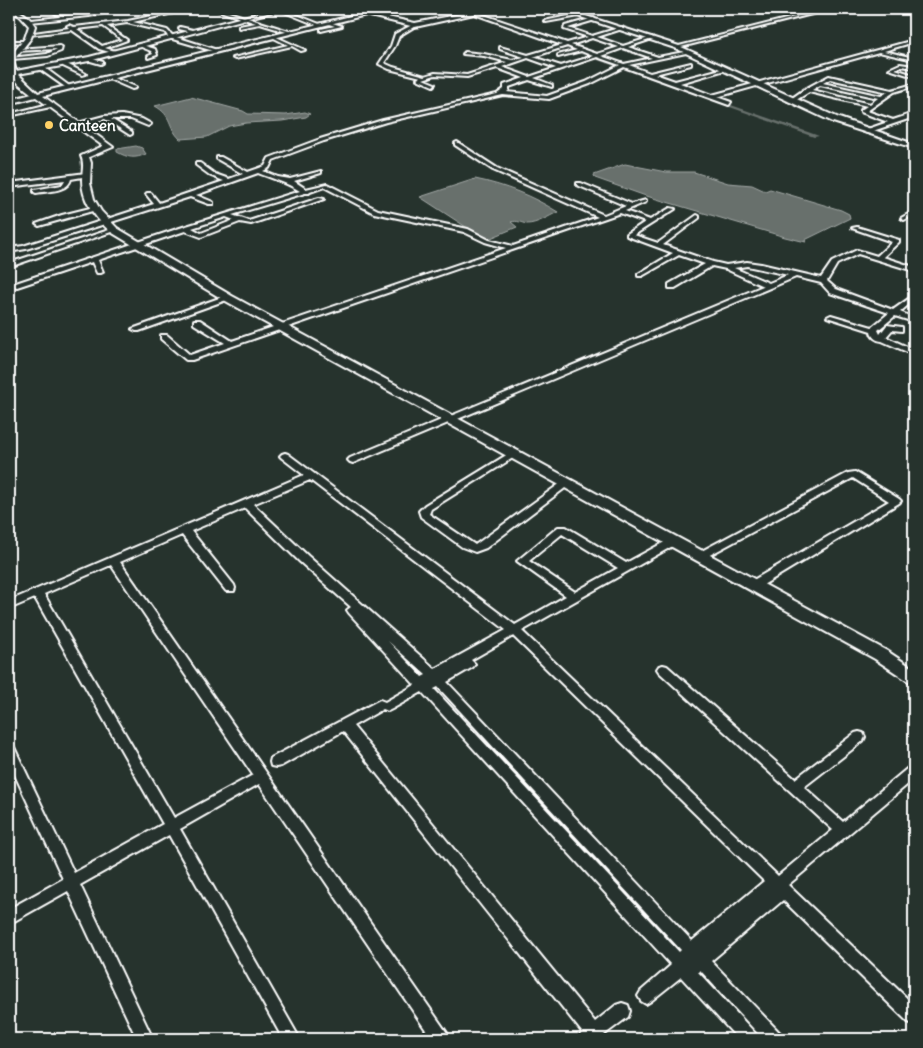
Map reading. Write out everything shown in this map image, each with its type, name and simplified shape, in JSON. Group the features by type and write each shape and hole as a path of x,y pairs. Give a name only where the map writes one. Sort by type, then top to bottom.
{"street":[{"path":"49,9 61,16 89,15 122,9"},
{"path":"11,11 31,21 55,18 89,9 101,13"},
{"path":"166,9 184,14"},
{"path":"30,34 100,23 126,22 189,9"},
{"path":"216,9 264,22 290,32"},
{"path":"226,12 237,9"},
{"path":"11,74 65,65 279,9 321,28"},
{"path":"345,9 415,25"},
{"path":"463,9 729,103"},
{"path":"494,9 415,25 397,35 393,46 382,63 391,68 423,76 435,74 465,77 622,28"},
{"path":"559,9 677,47 791,101 836,120 914,146"},
{"path":"677,47 830,9"},
{"path":"144,13 154,16"},
{"path":"321,28 330,23 365,14"},
{"path":"546,21 578,14"},
{"path":"89,15 125,40 101,48"},
{"path":"55,18 101,48 113,52"},
{"path":"100,23 114,18"},
{"path":"594,19 565,28 657,58"},
{"path":"31,21 32,29 26,42 10,61 11,74 35,96 53,105 110,147 85,156 88,161 86,175 94,209 104,222 114,230 136,245 228,298 450,420 568,482 881,655 914,677"},
{"path":"126,22 166,31 172,36 215,51"},
{"path":"240,27 264,22"},
{"path":"9,102 290,32 340,26 330,23"},
{"path":"180,28 192,31"},
{"path":"141,32 155,30"},
{"path":"274,36 303,50"},
{"path":"503,93 507,90 506,86 650,38"},
{"path":"711,97 914,41"},
{"path":"9,42 26,42"},
{"path":"141,45 153,50 155,55 150,57"},
{"path":"235,58 292,45"},
{"path":"12,58 50,54 59,50 60,47 18,50"},
{"path":"502,48 561,68"},
{"path":"276,49 287,53"},
{"path":"900,56 913,49"},
{"path":"560,56 580,50"},
{"path":"879,51 914,59"},
{"path":"9,250 24,248 190,195 267,167 271,159 322,140 385,121 503,93 547,98 622,66 689,52"},
{"path":"465,53 484,54 513,62"},
{"path":"250,54 261,59"},
{"path":"89,59 101,63"},
{"path":"650,74 689,64"},
{"path":"65,65 84,74"},
{"path":"914,68 900,66 891,69 914,76"},
{"path":"498,67 550,86"},
{"path":"44,69 70,88"},
{"path":"674,83 724,69"},
{"path":"800,73 811,76"},
{"path":"423,76 419,79 433,85"},
{"path":"791,101 818,80 829,77 892,91"},
{"path":"111,78 134,88"},
{"path":"818,80 882,98"},
{"path":"892,122 863,112 870,105 892,91 914,85"},
{"path":"807,90 870,105"},
{"path":"9,114 53,105"},
{"path":"867,131 914,115"},
{"path":"77,124 106,117 136,117 148,124"},
{"path":"106,117 130,133"},
{"path":"457,144 495,170 604,217"},
{"path":"219,158 248,175"},
{"path":"198,164 213,175 230,181"},
{"path":"226,215 250,223 323,201 288,181 277,179 258,171"},
{"path":"288,181 320,172"},
{"path":"9,185 86,175"},
{"path":"36,191 64,186 67,183 68,177"},
{"path":"579,184 632,206"},
{"path":"14,285 184,228 325,185 380,214 466,230 487,241 514,248"},
{"path":"149,194 158,205"},
{"path":"190,195 211,203"},
{"path":"164,337 189,358 604,217 644,201"},
{"path":"39,224 94,209"},
{"path":"672,209 628,234 711,264 726,267 770,286"},
{"path":"620,211 650,222"},
{"path":"904,218 914,213"},
{"path":"659,245 697,217"},
{"path":"184,228 201,235 240,220"},
{"path":"855,228 897,241 879,257"},
{"path":"10,265 114,230"},
{"path":"640,274 680,252"},
{"path":"823,281 834,263 856,252 879,257 914,269"},
{"path":"94,258 99,272"},
{"path":"672,286 711,264"},
{"path":"726,267 747,264 772,268 823,281 834,291 914,320"},
{"path":"353,460 795,275"},
{"path":"853,298 862,291"},
{"path":"874,330 893,312 914,297"},
{"path":"136,330 228,298"},
{"path":"831,317 874,330"},
{"path":"197,322 232,344"},
{"path":"880,339 890,327 900,329"},
{"path":"874,330 875,335 880,339 914,353"},
{"path":"513,454 428,507 424,511 424,515 466,545 475,549 482,546 568,482"},
{"path":"285,456 516,632 914,1016"},
{"path":"700,556 851,475 855,475 896,500 754,585"},
{"path":"9,605 311,476"},
{"path":"246,503 304,559 437,678 774,1039"},
{"path":"575,597 522,561 562,529 626,568"},
{"path":"184,530 230,588"},
{"path":"276,762 437,678 674,541"},
{"path":"304,559 424,685 749,1039"},
{"path":"113,560 441,1039"},
{"path":"38,593 292,1039"},
{"path":"663,669 844,831"},
{"path":"345,725 593,1037 622,1010"},
{"path":"795,787 859,737"},
{"path":"9,749 145,1039"},
{"path":"646,996 914,771"},
{"path":"9,917 260,777"}],"shaded area":[{"path":"191,97 248,114 286,115 305,112 310,114 306,117 282,121 229,126 207,137 180,139 165,114 155,106"},
{"path":"136,146 142,148 146,154 132,157 117,152 117,149"},
{"path":"625,164 666,172 694,172 728,183 752,185 765,191 770,189 841,210 849,214 850,218 805,240 806,242 785,237 643,195 595,178 594,175"},
{"path":"475,179 497,184 518,192 558,212 531,224 511,222 517,227 486,240 420,197"}],"waterway":[{"path":"456,9 816,136"}],"place":[{"name":"Canteen","path":"49,125"}]}
